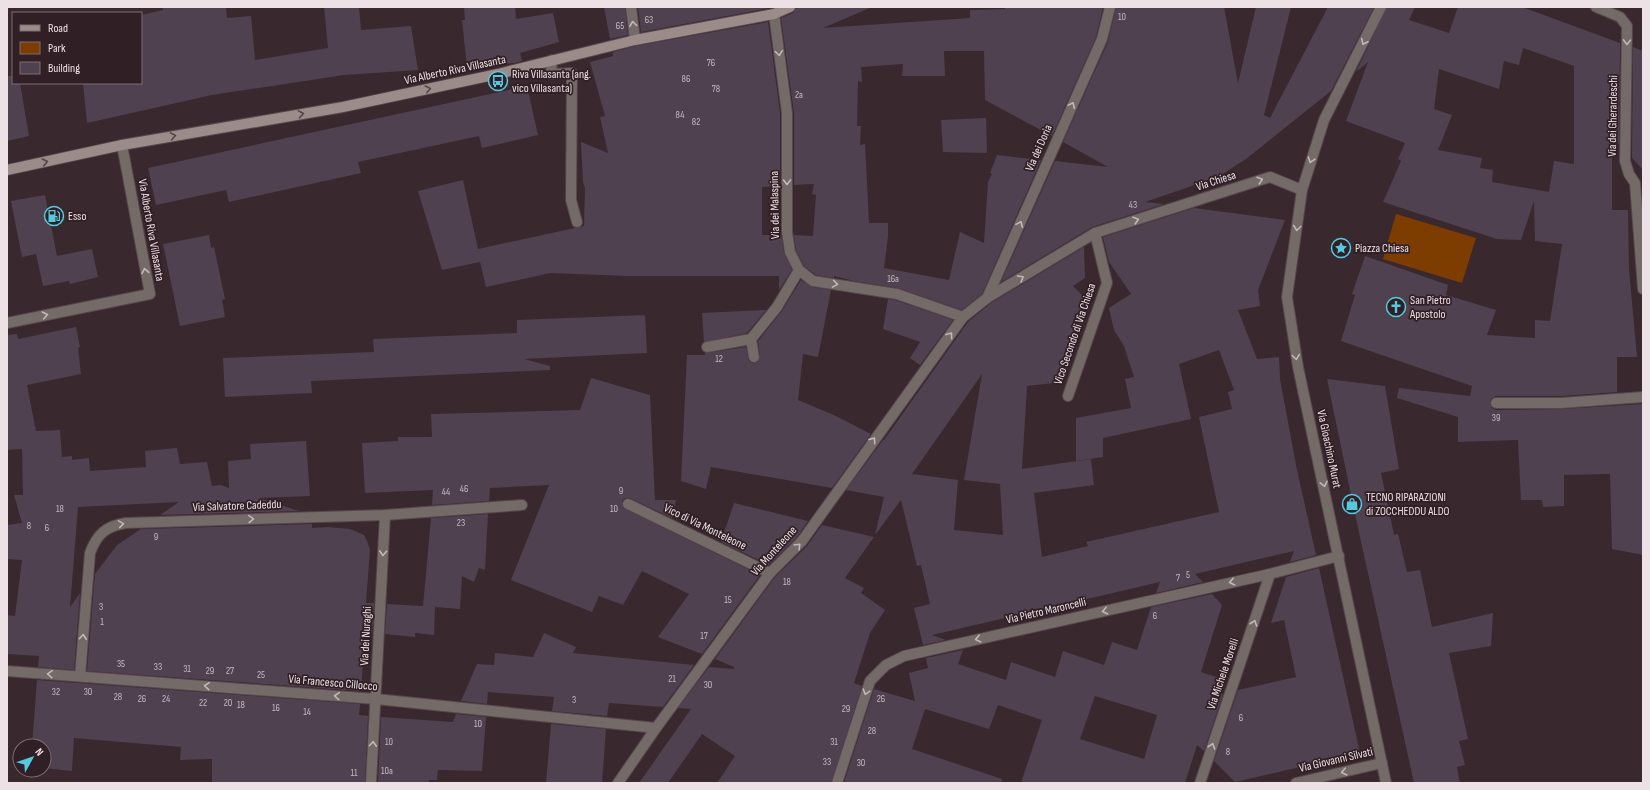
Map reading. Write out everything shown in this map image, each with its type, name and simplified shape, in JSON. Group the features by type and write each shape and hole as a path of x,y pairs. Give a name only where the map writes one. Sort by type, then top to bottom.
{"street":[{"path":"631,7 635,40"},
{"name":"Via Alberto Riva Villasanta","path":"7,170 122,145 343,107 498,74 635,40 774,14 790,7"},
{"name":"Via dei Doria","path":"987,298 1102,39 1110,7"},
{"path":"1302,190 1324,120 1382,7"},
{"name":"Via dei Gherardeschi","path":"1596,7 1620,17 1627,26 1625,161 1629,174 1639,185 1643,289"},
{"name":"Via dei Malaspina","path":"774,14 787,113 787,232 790,252 799,270 813,281 897,294 963,317"},
{"path":"552,60 551,74 572,73 571,200 577,222"},
{"name":"Via Alberto Riva Villasanta","path":"7,323 150,294 122,145"},
{"name":"Via Chiesa","path":"963,317 987,298 1095,233 1270,177 1302,190"},
{"name":"Via Gioachino Murat","path":"1302,190 1287,297 1298,367 1386,783"},
{"name":"Vico Secondo di Via Chiesa","path":"1068,396 1107,283 1095,233"},
{"path":"708,347 751,339 777,307 799,270"},
{"name":"Via Monteleone","path":"618,783 656,728 770,573 802,541 963,317"},
{"path":"751,339 754,357"},
{"path":"1496,403 1561,402 1643,397"},
{"name":"Vico di Via Monteleone","path":"628,504 770,573"},
{"name":"Via Salvatore Cadeddu","path":"80,676 90,553 94,540 103,532 115,525 126,523 385,514 522,505"},
{"name":"Via dei Nuraghi","path":"371,783 385,514"},
{"name":"Via Pietro Maroncelli","path":"837,783 870,681 886,665 904,656 1270,574 1339,556"},
{"name":"Via Michele Morelli","path":"1200,783 1270,574"},
{"name":"Via Francesco Cillocco","path":"7,671 376,699 656,728"},
{"name":"Via Giovanni Silvati","path":"1296,783 1382,763"}],"green space":[{"path":"1396,214 1476,238 1462,283 1383,259"}],"building":[{"path":"162,7 226,7 227,18 251,16 255,60 328,48 324,7 359,7 361,30 411,26 418,70 344,75 212,95 87,123 83,84 142,84 142,15 163,10"},
{"path":"464,7 515,7 516,19 553,13 559,42 520,53 522,61 467,67 462,20 465,20"},
{"path":"604,7 625,7 628,35 610,39"},
{"path":"638,7 774,7 641,32"},
{"path":"796,7 872,7 823,28 970,18 970,10 1005,9 1005,7 1103,7 1096,37 1052,136 985,100 984,51 944,51 945,76 902,76 903,64 861,67 862,82 858,81 857,126 861,126 860,145 865,144 869,223 888,223 888,237 884,268 949,280 960,232 984,243 988,182 992,174 990,173 997,155 1041,160 982,294 962,310 898,288 854,281 834,276 834,278 816,275 804,266 796,250 794,235 813,236 816,195 812,194 814,184 794,185 794,113 781,18 793,13"},
{"path":"1116,7 1224,7 1238,83 1256,7 1291,7 1264,115 1270,118 1328,7 1374,7 1331,91 1246,159 1218,177 1145,202 1164,204 1092,227 1001,282 1055,161 1108,167 1063,142 1108,42"},
{"path":"1387,7 1415,7 1409,20 1449,33 1458,7 1522,7 1620,43 1619,144 1612,137 1612,210 1628,210 1629,269 1637,357 1617,357 1617,392 1561,396 1496,396 1491,399 1490,403 1492,408 1496,410 1561,409 1643,404 1643,555 1612,549 1610,474 1564,475 1564,506 1543,507 1542,500 1521,500 1518,440 1458,442 1458,417 1397,398 1399,388 1470,396 1472,386 1341,341 1355,295 1352,294 1365,256 1448,285 1446,295 1496,310 1487,335 1535,338 1535,320 1550,321 1562,244 1535,241 1534,201 1521,240 1497,239 1383,202 1401,161 1398,159 1405,143 1346,121 1368,62 1356,72","holes":["1523,48 1574,66 1574,164 1554,161 1549,192 1492,182 1493,170 1480,168 1482,158 1438,150 1452,115 1434,109 1439,69 1499,89 1504,61 1519,65"]},
{"path":"768,22 780,113 780,186 762,187 762,235 781,235 784,253 792,270 779,290 779,276 627,276 551,273 486,287 480,262 442,270 418,191 463,180 478,249 584,226 585,188 583,182 581,142 608,153 600,117 605,116 590,62 613,56 613,52 636,46"},
{"path":"1633,47 1643,51 1643,170 1632,158"},
{"path":"7,76 12,76 12,84 20,84 29,136 7,141"},
{"path":"527,86 538,135 482,148 479,136 358,162 361,173 229,202 226,190 156,205 148,168"},
{"path":"986,118 987,153 943,152 941,120"},
{"path":"45,195 57,256 92,249 98,277 70,284 69,281 43,286 36,254 22,257 11,201"},
{"path":"1194,208 1285,220 1258,290 1260,306 1238,310 1257,359 1279,357 1280,379 1297,470 1316,555 1290,562 1294,551 1195,574 1203,582 1156,593 1160,582 932,635 946,640 923,645 914,608 930,604 921,565 917,566 901,500 875,535 884,497 846,490 884,440 968,322 991,303 1084,247 1085,278 1073,286 1085,298 1085,314 1063,382 1027,386 1022,469 1091,459 1094,485 1034,493 1042,557 1088,546 1086,542 1219,512 1199,417 1232,409 1228,392 1234,390 1219,350 1179,364 1191,419 1103,438 1103,457 1076,461 1076,418 1131,408 1125,379 1134,377 1124,346 1114,330 1109,308 1131,294 1109,262 1103,237","holes":["982,374 964,480 1000,484 1003,535 954,530 958,480 912,474"]},
{"path":"209,235 211,248 214,247 225,299 222,300 225,317 180,326 163,244"},
{"path":"801,280 812,287 831,290 818,357 803,354 798,400 836,416 871,434 832,488 711,467 706,489 681,481 687,355 705,355 705,353 746,347 749,361 752,363 758,362 760,356 758,341 782,311"},
{"path":"888,299 895,300 953,320 920,365 910,358 920,342 883,329"},
{"path":"766,310 747,333 704,342 702,313"},
{"path":"645,315 647,353 524,359 550,366 550,370 311,381 312,393 225,397 223,358 374,352 373,339 517,333 517,320"},
{"path":"76,327 80,347 78,348 81,374 27,385 36,431 60,430 62,457 72,456 72,460 89,458 90,471 146,467 145,451 177,448 180,464 207,462 212,486 221,485 229,488 228,461 251,459 250,444 306,441 310,496 259,498 299,511 160,515 179,502 78,507 70,607 80,593 74,670 38,667 39,656 7,654 7,615 15,616 22,560 7,559 7,525 22,523 14,495 23,495 22,449 7,450 7,335 17,334 18,339"},
{"path":"591,378 650,395 655,500 676,500 672,518 630,498 625,498 622,501 623,508 760,575 702,654 658,637 689,594 642,571 623,605 599,596 592,612 511,580 549,485 490,488 489,501 432,505 433,490 365,493 362,443 398,441 398,437 432,437 431,414 580,410"},
{"path":"1327,379 1385,386 1399,469 1381,473 1394,535 1398,534 1407,572 1420,570 1432,627 1493,613 1491,646 1449,653 1468,739 1459,741 1465,765 1457,767 1460,783 1414,783"},
{"path":"734,503 808,521 797,537 769,565 721,542"},
{"path":"488,514 485,570 479,568 474,582 462,576 460,609 435,607 434,635 415,633 415,637 385,634 387,604 423,606 431,518"},
{"path":"312,524 312,528 328,527 350,529 364,535 370,550 366,603 374,603 372,633 365,632 361,691 87,671 95,574 117,545 141,529"},
{"path":"822,525 874,537 845,578 864,588 861,593 885,610 870,633 854,683 862,686 831,783 717,783 735,756 702,734 668,783 639,783 691,709 678,708 709,667 734,669 734,667 715,659 775,577 807,546"},
{"path":"1319,568 1360,753 1235,782 1214,761 1238,690 1296,677 1284,620 1271,623 1286,577"},
{"path":"1212,594 1222,605 1201,672 1219,678 1213,696 1223,694 1204,751 1197,745 1185,783 1021,783 1042,720 998,705 989,729 925,709 912,749 1002,779 1001,783 844,783 874,689 915,701 909,673 928,668 926,658 963,650 958,664 1006,680 1011,662 1055,677 1063,651 1104,665 1112,642 1137,650 1151,607","holes":["1095,696 1157,715 1144,759 1080,739"]},
{"path":"544,633 576,647 573,653 694,665 663,707 609,703 607,716 552,711 554,697 488,692 487,704 461,701 477,664 494,665 495,653 533,657"},
{"path":"37,680 360,704 359,715 368,716 365,783 212,783 212,759 180,760 181,747 74,738 72,771 52,769 52,738 33,738"},
{"path":"456,714 486,717 482,771 438,770 437,780 429,780 429,783 378,783 381,717 453,722"},
{"path":"551,724 606,729 602,783 546,783"}],"place":[{"name":"Riva Villasanta (ang. vico Villasanta)","path":"498,81"},
{"name":"Esso","path":"54,216"},
{"name":"Piazza Chiesa","path":"1341,248"},
{"name":"San Pietro Apostolo","path":"1396,307"},
{"name":"TECNO RIPARAZIONI di ZOCCHEDDU ALDO","path":"1352,504"}]}
